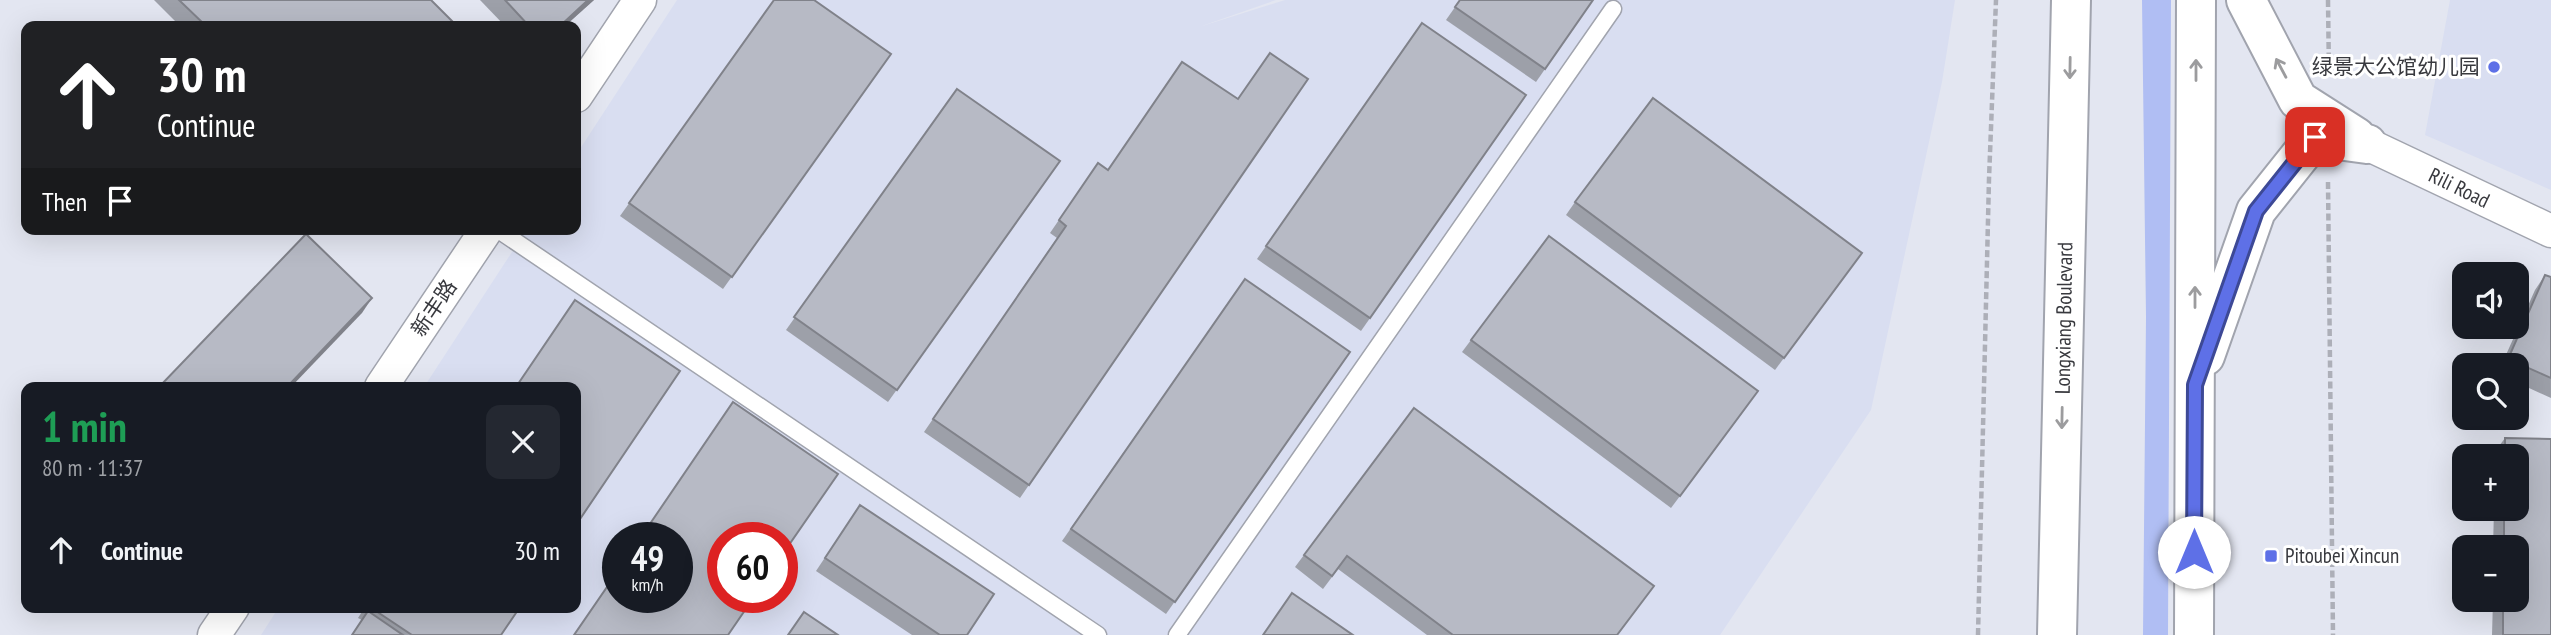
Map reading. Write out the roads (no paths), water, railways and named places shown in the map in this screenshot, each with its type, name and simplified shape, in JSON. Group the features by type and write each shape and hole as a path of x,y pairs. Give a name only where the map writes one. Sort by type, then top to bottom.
{"main road":[{"name":"Longxiang Boulevard","path":"2057,635 2071,0"},
{"path":"2194,635 2196,0"},
{"path":"2246,0 2298,100 2367,144"},
{"path":"2195,385 2256,211 2315,137 2367,144"}],"street":[{"path":"581,88 640,0"},
{"name":"Rili Road","path":"2367,144 2551,231"},
{"name":"新丰路","path":"384,382 483,235"},
{"path":"214,635 229,613"}],"lane":[{"path":"1177,635 1613,9"},
{"path":"506,235 1098,635"}],"place":[{"name":"绿景大公馆幼儿园","path":"2494,67"},
{"name":"Pitoubei Xincun","path":"2271,556"}]}
